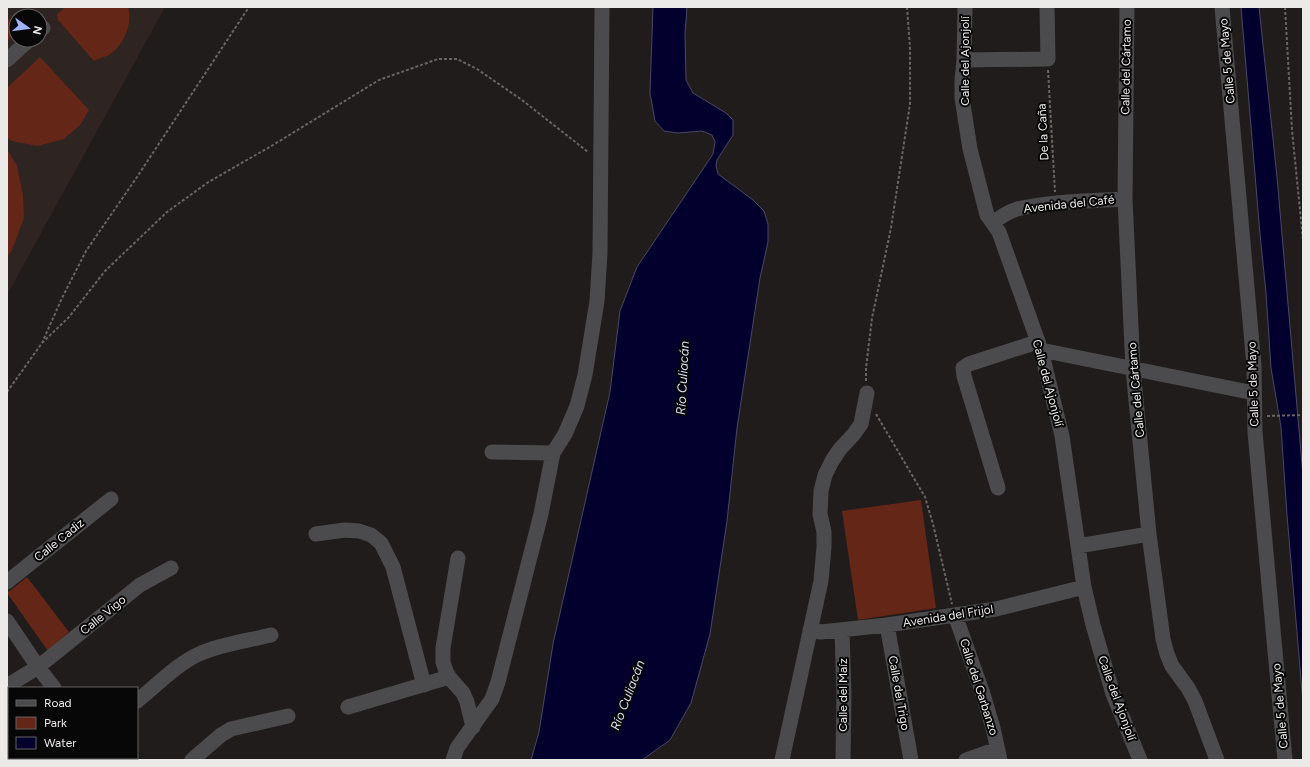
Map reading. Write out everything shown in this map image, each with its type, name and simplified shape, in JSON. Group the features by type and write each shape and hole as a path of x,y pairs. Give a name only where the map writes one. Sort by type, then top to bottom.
{"street":[{"path":"453,760 457,748 492,699 498,682 541,514 553,453 565,434 577,406 585,375 597,301 600,253 602,7"},
{"name":"Calle del Ajonjolí","path":"965,7 962,98 970,149 987,215 999,232 1039,346 1062,436 1084,587 1098,645 1113,694 1140,760"},
{"path":"964,60 1048,59 1047,7"},
{"name":"Calle del Cártamo","path":"1127,7 1124,199 1133,369 1149,534 1163,639 1167,654 1172,666 1192,694 1217,760"},
{"name":"Calle 5 de Mayo","path":"1222,7 1254,366 1255,432 1285,760"},
{"path":"7,60 20,48"},
{"name":"Avenida del Café","path":"993,223 1002,216 1016,210 1055,204 1124,199"},
{"path":"998,488 964,376 963,368 969,364 1039,346 1133,369 1254,393"},
{"path":"782,760 821,582 824,532 820,514 821,492 825,475 832,461 861,424 866,393"},
{"path":"492,452 553,453"},
{"name":"Calle Cadiz","path":"7,582 111,499"},
{"path":"316,534 345,530 371,535 381,543 393,567 424,685"},
{"path":"1078,546 1149,534"},
{"path":"458,558 443,648 443,662 449,678 463,693 467,702 473,727"},
{"name":"Calle Vigo","path":"7,686 38,667 140,585 171,568"},
{"name":"Avenida del Frijol","path":"810,630 821,632 887,625 996,609 1084,587"},
{"name":"Calle del Garbanzo","path":"955,615 982,691 999,754"},
{"path":"7,621 53,687"},
{"name":"Calle del Trigo","path":"887,625 911,760"},
{"name":"Calle del Maíz","path":"842,630 844,696 843,760"},
{"path":"138,700 178,667 198,654 271,635"},
{"path":"348,707 449,678"},
{"path":"192,760 221,735 231,729 288,716"},
{"path":"966,760 999,754"}],"path":[{"path":"42,343 86,250 154,152 248,7"},
{"path":"907,7 910,48 910,104 891,228 872,318 866,368 866,393 876,415 925,497 955,615"},
{"path":"1285,7 1292,130 1303,240"},
{"path":"7,392 42,343 69,317 105,271 167,212 207,183 273,145 379,80 438,59 457,59 477,69 522,100 600,161"},
{"name":"De la Caña","path":"1048,59 1055,204"},
{"path":"1261,417 1303,415"}],"shaded area":[{"path":"7,7 165,7 7,295"}],"green space":[{"path":"65,7 128,7 128,27 123,40 109,55 94,61 58,20 57,14"},
{"path":"7,17 8,40 7,41"},
{"path":"40,57 89,110 81,124 64,139 37,146 12,141 7,138 7,88"},
{"path":"7,149 17,166 23,196 24,218 12,250 7,257"},
{"path":"921,500 936,608 858,620 842,511"},
{"path":"27,577 69,632 48,651 7,593"}],"water":[{"name":"Río Culiacán","path":"653,7 687,7 685,34 686,80 693,93 726,113 733,120 733,135 717,160 716,166 718,174 753,200 764,211 768,224 768,242 760,278 737,428 727,521 710,634 691,703 670,740 642,760 531,760 539,732 553,644 610,392 620,311 637,267 713,154 715,142 712,135 702,131 677,133 664,131 655,121 650,93"},
{"path":"1241,7 1259,7 1277,177 1303,476 1303,703 1281,427 1271,368 1266,293"}]}
